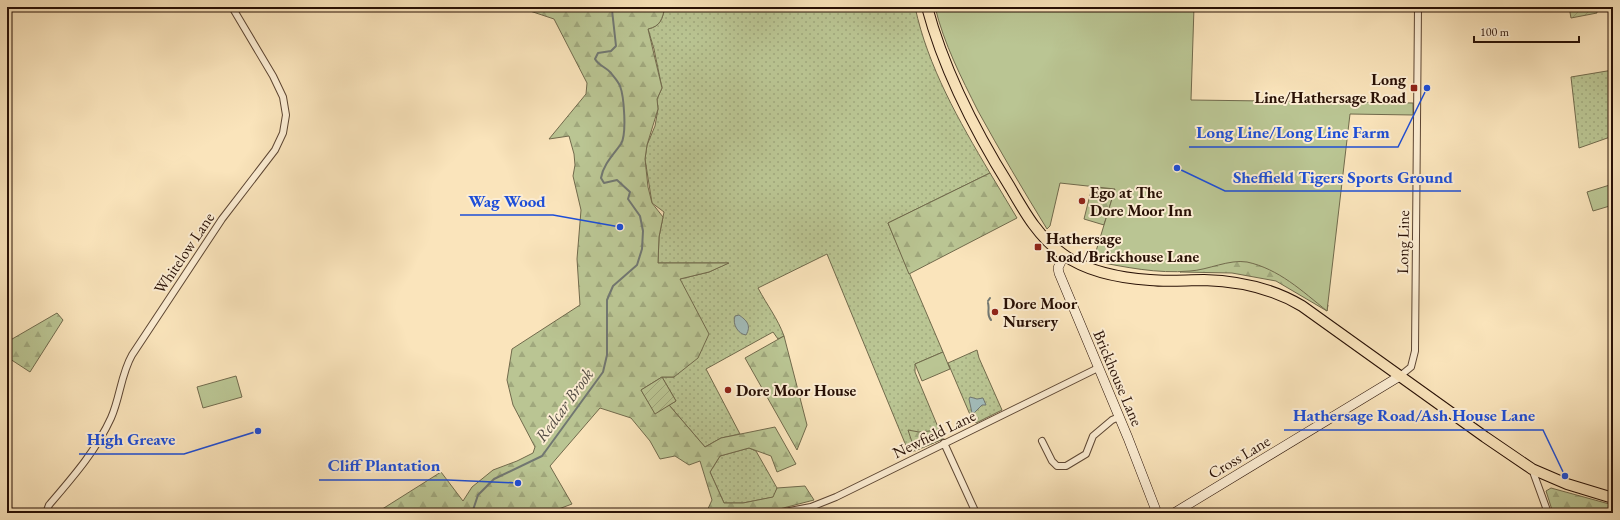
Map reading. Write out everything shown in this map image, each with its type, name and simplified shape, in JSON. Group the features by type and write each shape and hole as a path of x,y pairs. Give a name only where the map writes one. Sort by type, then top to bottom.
{"main road":[{"path":"927,7 937,44 950,74 998,168 1034,227 1045,240 1064,255 1089,268 1117,276 1150,280 1233,282 1272,291 1286,297 1302,306 1484,437 1532,468 1567,484 1613,498"}],"street":[{"name":"Whitelow Lane","path":"46,513 49,505 90,455 106,429 115,407 126,365 132,354 222,219 275,150 283,133 286,115 283,97 273,76 232,7"},
{"name":"Long Line","path":"1400,376 1411,367 1415,352 1418,7"},
{"name":"Brickhouse Lane","path":"1064,255 1058,268 1059,273 1157,513"},
{"name":"Newfield Lane","path":"779,513 822,504 1098,368"},
{"name":"Cross Lane","path":"1174,513 1400,376"},
{"path":"1042,441 1052,461 1057,466 1066,466 1086,454 1093,436 1112,420 1119,417"},
{"path":"944,443 976,513"},
{"path":"1532,468 1548,513"}],"green space":[{"path":"518,7 665,7 658,24 648,29 662,88 657,99 658,109 647,145 645,159 648,187 652,203 663,217 659,237 658,263 729,263 709,272 680,279 709,334 698,358 674,377 662,377 641,390 655,413 669,405 705,447 721,438 775,427 796,464 777,472 771,456 749,448 720,456 710,472 724,503 743,503 773,497 777,488 805,486 814,500 764,513 706,513 712,500 700,461 689,465 675,456 660,459 650,441 631,418 600,408 550,466 572,504 548,513 376,513 441,472 463,501 472,487 493,470 533,453 535,447 513,405 507,380 512,349 580,305 577,259 581,210 573,176 575,165 574,154 569,136 549,139 586,94 587,83 554,19"},
{"path":"665,7 915,7 936,72 967,134 990,173 888,223 943,352 915,364 915,372 943,439 909,453 827,254 758,288 776,318 784,336 778,339 773,332 706,369 740,434 721,438 705,447 669,405 676,401 662,377 674,377 680,279 709,272 728,263 658,263 659,237 664,212 652,203 645,159 647,145 655,126 658,109 657,99 662,88 654,49 648,29 658,24"},
{"path":"935,7 1194,7 1191,100 1413,103 1413,115 1350,114 1327,311 1280,275 1259,265 1247,262 1240,261 1226,263 1197,270 1165,272 1117,266 1093,261 1115,189 1060,183 1050,226 1047,229 978,111 948,47"},
{"path":"1569,7 1596,7 1597,13 1571,18"},
{"path":"1613,70 1613,136 1579,148 1571,77"},
{"path":"990,173 1017,218 909,274 888,223"},
{"path":"1613,184 1613,205 1593,211 1587,192"},
{"path":"1092,187 1115,189 1104,225 1084,219"},
{"path":"1248,256 1290,275 1328,305 1327,311 1276,281 1232,273 1180,272 1225,258"},
{"path":"57,313 63,320 30,372 7,357 7,342"},
{"path":"784,336 807,425 797,450 745,358"},
{"path":"977,350 979,358 1002,410 976,423 971,417 948,363"},
{"path":"943,352 950,369 922,381 915,364"},
{"path":"236,376 242,397 203,408 197,387"},
{"path":"662,377 676,401 655,414 641,390"},
{"path":"908,430 919,432 940,430 943,439 915,451"},
{"path":"749,448 756,451 777,488 774,497 743,503 724,503 710,472 720,456"},
{"path":"1551,488 1613,505 1613,513 1553,513 1546,491"}],"water":[{"path":"739,315 747,323 748,331 746,335 740,333 736,328 734,319 735,316"},
{"path":"970,397 977,399 983,398 986,405 982,405 974,413 972,413 969,399"}],"waterway":[{"path":"604,7 612,10"},
{"name":"Redcar Brook","path":"469,513 473,510 478,495 494,479 542,456 603,372 607,355 607,300 613,286 637,265 642,249 643,231 640,216 628,199 630,192 617,180 604,183 601,178 606,164 621,144 624,132 624,106 620,86 611,73 595,59 598,53 611,51 616,46 612,10 613,7"},
{"path":"988,303 989,316 991,320"}],"place":[{"name":"Long Line/Hathersage Road","path":"1414,88"},
{"name":"Long Line/Long Line Farm","path":"1427,88"},
{"name":"Sheffield Tigers Sports Ground","path":"1177,168"},
{"name":"Ego at The Dore Moor Inn","path":"1082,201"},
{"name":"Wag Wood","path":"620,227"},
{"name":"Hathersage Road/Brickhouse Lane","path":"1038,247"},
{"name":"Dore Moor Nursery","path":"995,312"},
{"name":"Dore Moor House","path":"728,390"},
{"name":"High Greave","path":"258,431"},
{"name":"Hathersage Road/Ash House Lane","path":"1565,476"},
{"name":"Cliff Plantation","path":"518,483"}]}
